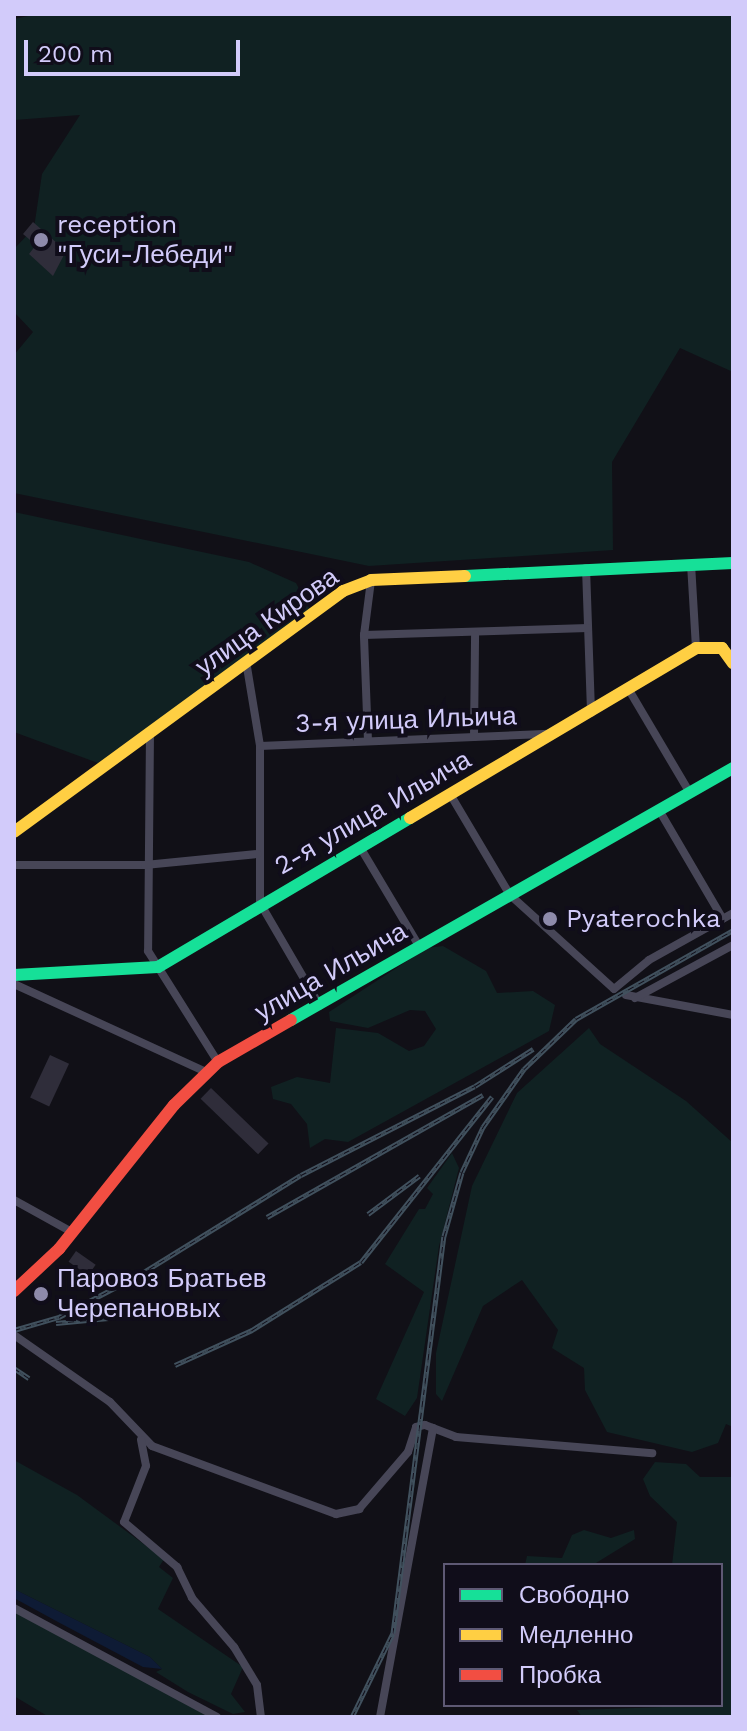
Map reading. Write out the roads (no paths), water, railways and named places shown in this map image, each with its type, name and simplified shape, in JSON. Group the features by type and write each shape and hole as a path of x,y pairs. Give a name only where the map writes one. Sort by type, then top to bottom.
{"street":[{"name":"улица Кирова","path":"14,832 343,591 371,580 586,567 733,563"},
{"path":"691,564 696,648 722,648 733,663"},
{"path":"586,567 591,713"},
{"path":"368,741 364,635 371,580"},
{"path":"364,635 475,634 588,628"},
{"path":"474,737 475,634"},
{"name":"2-я улица Ильича","path":"14,975 158,967 260,903 591,713 696,648"},
{"name":"3-я улица Ильича","path":"246,661 260,746 257,854 260,903 320,1006"},
{"path":"629,690 690,793"},
{"path":"150,731 145,865 148,951 218,1062"},
{"name":"3-я улица Ильича","path":"260,746 554,733"},
{"name":"улица Ильича","path":"14,1291 72,1232 206,1072 218,1062 733,768"},
{"path":"450,794 510,895 614,989 649,960 733,913"},
{"path":"659,810 723,919"},
{"path":"360,847 419,946"},
{"path":"14,865 145,865 257,854"},
{"path":"733,945 630,996 733,1015"},
{"path":"14,984 206,1072"},
{"path":"14,1200 72,1232"},
{"path":"14,1335 110,1402 141,1440 146,1466 124,1522 177,1567 192,1598 234,1647 257,1685 261,1717"},
{"path":"141,1440 349,1515 408,1452 416,1427 433,1428 456,1437 652,1453"},
{"path":"380,1717 433,1428"},
{"path":"14,1608 217,1717"}],"water":[{"path":"14,1589 150,1657 162,1669 143,1667 58,1622 14,1598"}],"railway":[{"path":"352,1717 393,1633 444,1236 462,1172 483,1127 524,1069 576,1019 733,930"},
{"path":"14,1330 59,1317 139,1275 301,1175 475,1086 533,1049"},
{"path":"267,1217 483,1095"},
{"path":"175,1365 252,1330 361,1262 492,1097"},
{"path":"368,1214 419,1176"},
{"path":"56,1323 109,1318"},
{"path":"14,1368 29,1378"}],"place":[{"name":"reception \"Гуси-Лебеди\"","path":"41,240"},
{"name":"Pyaterochka","path":"550,919"},
{"name":"Паровоз Братьев Черепановых","path":"41,1294"}]}
